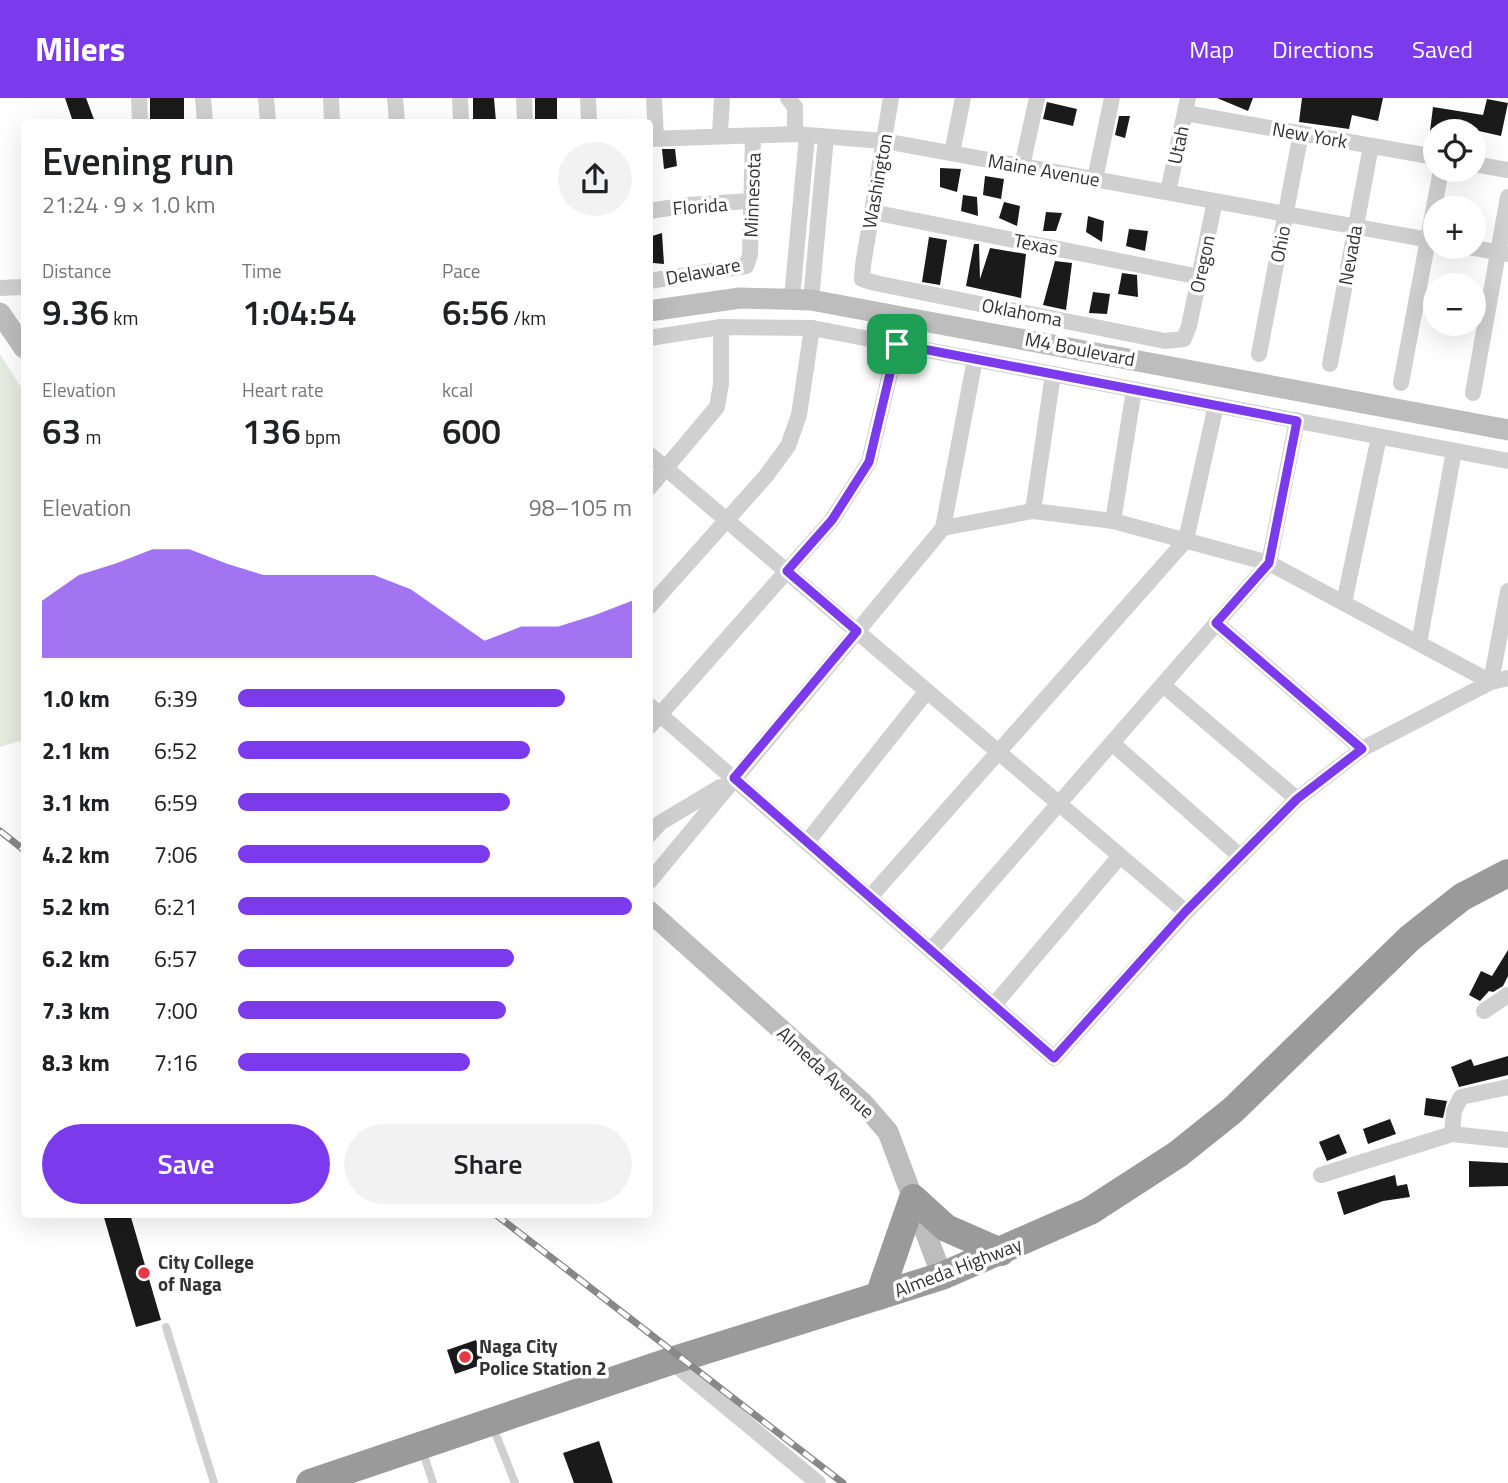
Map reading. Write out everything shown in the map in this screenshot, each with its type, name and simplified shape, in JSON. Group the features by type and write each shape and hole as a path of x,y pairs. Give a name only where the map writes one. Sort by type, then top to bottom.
{"highway":[{"name":"Almeda Highway","path":"310,1483 356,1472 421,1446 671,1361 942,1276 1090,1211 1178,1154 1233,1110 1410,938 1462,897 1508,873"},
{"path":"879,1296 913,1198 946,1228 1001,1252"}],"street":[{"path":"139,98 140,119"},
{"path":"203,98 205,119"},
{"path":"266,98 268,119"},
{"path":"331,98 332,119"},
{"path":"395,98 397,119"},
{"path":"460,98 461,119"},
{"path":"524,98 525,119"},
{"path":"588,98 589,119"},
{"path":"653,139 654,98"},
{"path":"720,134 722,98"},
{"path":"788,98 795,107 801,135 802,299"},
{"name":"Washington","path":"863,265 891,98"},
{"path":"952,153 963,98"},
{"path":"1022,166 1037,98"},
{"path":"1095,179 1112,98"},
{"name":"New York","path":"1186,105 1301,133 1423,155"},
{"name":"Utah","path":"1168,192 1186,105"},
{"name":"Ohio","path":"1259,354 1301,133"},
{"name":"Maine Avenue","path":"653,139 720,134 801,135 884,141 1423,238"},
{"name":"Minnesota","path":"750,255 753,136"},
{"path":"802,299 826,137"},
{"name":"Nevada","path":"1330,364 1371,146"},
{"path":"1486,166 1508,170"},
{"path":"1473,393 1503,253 1508,197"},
{"name":"Florida","path":"653,210 750,201"},
{"name":"Oregon","path":"1189,327 1215,201"},
{"name":"Texas","path":"872,212 1200,277"},
{"name":"Delaware","path":"653,280 740,268 746,266 750,255"},
{"path":"1401,383 1428,259"},
{"name":"Oklahoma","path":"863,265 862,279 874,283 1165,341 1184,339 1189,327"},
{"path":"0,288 21,287"},
{"name":"M4 Boulevard","path":"653,309 740,298 802,299 1508,430"},
{"path":"0,313 21,344"},
{"path":"653,483 717,407 722,384 721,327"},
{"path":"653,337 721,327 812,328 1508,461"},
{"path":"653,603 727,520 788,446 799,415 812,328"},
{"path":"897,344 869,462 832,520 655,709 1054,1058 1185,912 1297,799 1362,749 1491,682 1508,678"},
{"path":"653,877 943,528 975,359"},
{"path":"1033,511 1053,374"},
{"path":"1113,521 1134,390"},
{"path":"870,897 1186,540 1216,405"},
{"path":"931,950 1269,563 1297,421"},
{"path":"1344,603 1379,437"},
{"path":"1419,643 1454,452"},
{"path":"653,457 1185,912"},
{"path":"943,528 1033,511 1113,521 1269,563 1491,682"},
{"path":"1491,682 1508,591"},
{"path":"1216,623 1362,749"},
{"path":"1163,685 1297,799"},
{"path":"807,842 927,691"},
{"path":"1112,743 1241,857"},
{"path":"653,831 660,823 734,778"},
{"path":"995,1005 1120,856"},
{"name":"Almeda Avenue","path":"653,915 862,1102 888,1132 942,1276"},
{"path":"1484,1011 1508,995"},
{"path":"1452,1134 1454,1111 1461,1097 1508,1087"},
{"path":"1321,1175 1452,1134 1508,1140"},
{"path":"671,1361 818,1483"}],"lane":[{"path":"166,1327 214,1483"},
{"path":"491,1423 515,1483"},
{"path":"421,1446 433,1483"}],"shaded area":[{"path":"0,354 21,387 21,741 0,747"}],"building":[{"path":"65,98 86,98 94,119 72,119"},
{"path":"150,98 184,98 184,119 150,119"},
{"path":"473,98 494,98 496,119 473,119"},
{"path":"535,98 557,98 557,119 535,119"},
{"path":"1217,98 1253,98 1248,111"},
{"path":"1302,98 1383,98 1378,121 1352,115 1349,129 1299,122"},
{"path":"1487,99 1508,103 1501,136 1486,133 1486,119 1432,119 1433,107 1483,115"},
{"path":"1047,102 1077,109 1073,126 1043,119"},
{"path":"1119,116 1130,116 1125,138 1115,135"},
{"path":"662,149 675,149 677,166 664,169"},
{"path":"940,168 961,169 957,192 940,187"},
{"path":"985,176 1004,179 1001,199 983,195"},
{"path":"963,195 977,197 978,216 961,211"},
{"path":"1004,202 1020,206 1017,226 999,218"},
{"path":"1046,212 1062,213 1056,231 1043,231"},
{"path":"1088,216 1104,221 1102,242 1086,232"},
{"path":"1129,229 1148,231 1145,251 1126,246"},
{"path":"662,233 664,264 653,263 653,236"},
{"path":"929,237 947,240 940,285 922,282"},
{"path":"974,244 979,244 980,279 990,248 1026,254 1021,298 966,286"},
{"path":"1055,261 1072,263 1066,310 1043,305"},
{"path":"1122,273 1137,275 1138,297 1118,294"},
{"path":"1093,292 1110,294 1107,314 1089,313"},
{"path":"1508,950 1508,976 1503,986 1493,992 1489,991 1480,1001 1469,995 1481,971 1492,976"},
{"path":"1508,1056 1508,1075 1459,1087 1451,1067 1471,1059 1474,1066"},
{"path":"1426,1098 1447,1101 1443,1118 1424,1115"},
{"path":"1390,1119 1396,1134 1368,1144 1363,1129"},
{"path":"1339,1134 1347,1153 1327,1161 1319,1142"},
{"path":"1469,1161 1508,1163 1508,1186 1469,1187"},
{"path":"1395,1175 1397,1186 1407,1184 1410,1197 1383,1201 1344,1215 1337,1192"},
{"name":"City College of Naga","path":"104,1218 131,1218 161,1320 136,1327"},
{"name":"Naga City Police Station 2","path":"476,1340 484,1364 455,1374 447,1350"},
{"path":"599,1441 613,1483 574,1483 563,1453"}],"railway":[{"path":"0,831 21,848"},
{"path":"500,1218 843,1483"}],"place":[{"name":"City College of Naga","path":"144,1273"},
{"name":"Naga City Police Station 2","path":"465,1357"}],"route":[{"path":"897,344 1297,421 1269,563 1216,623 1362,749 1297,799 1185,912 1054,1058 734,778 857,631 787,571 832,520 869,462 897,344"}]}
